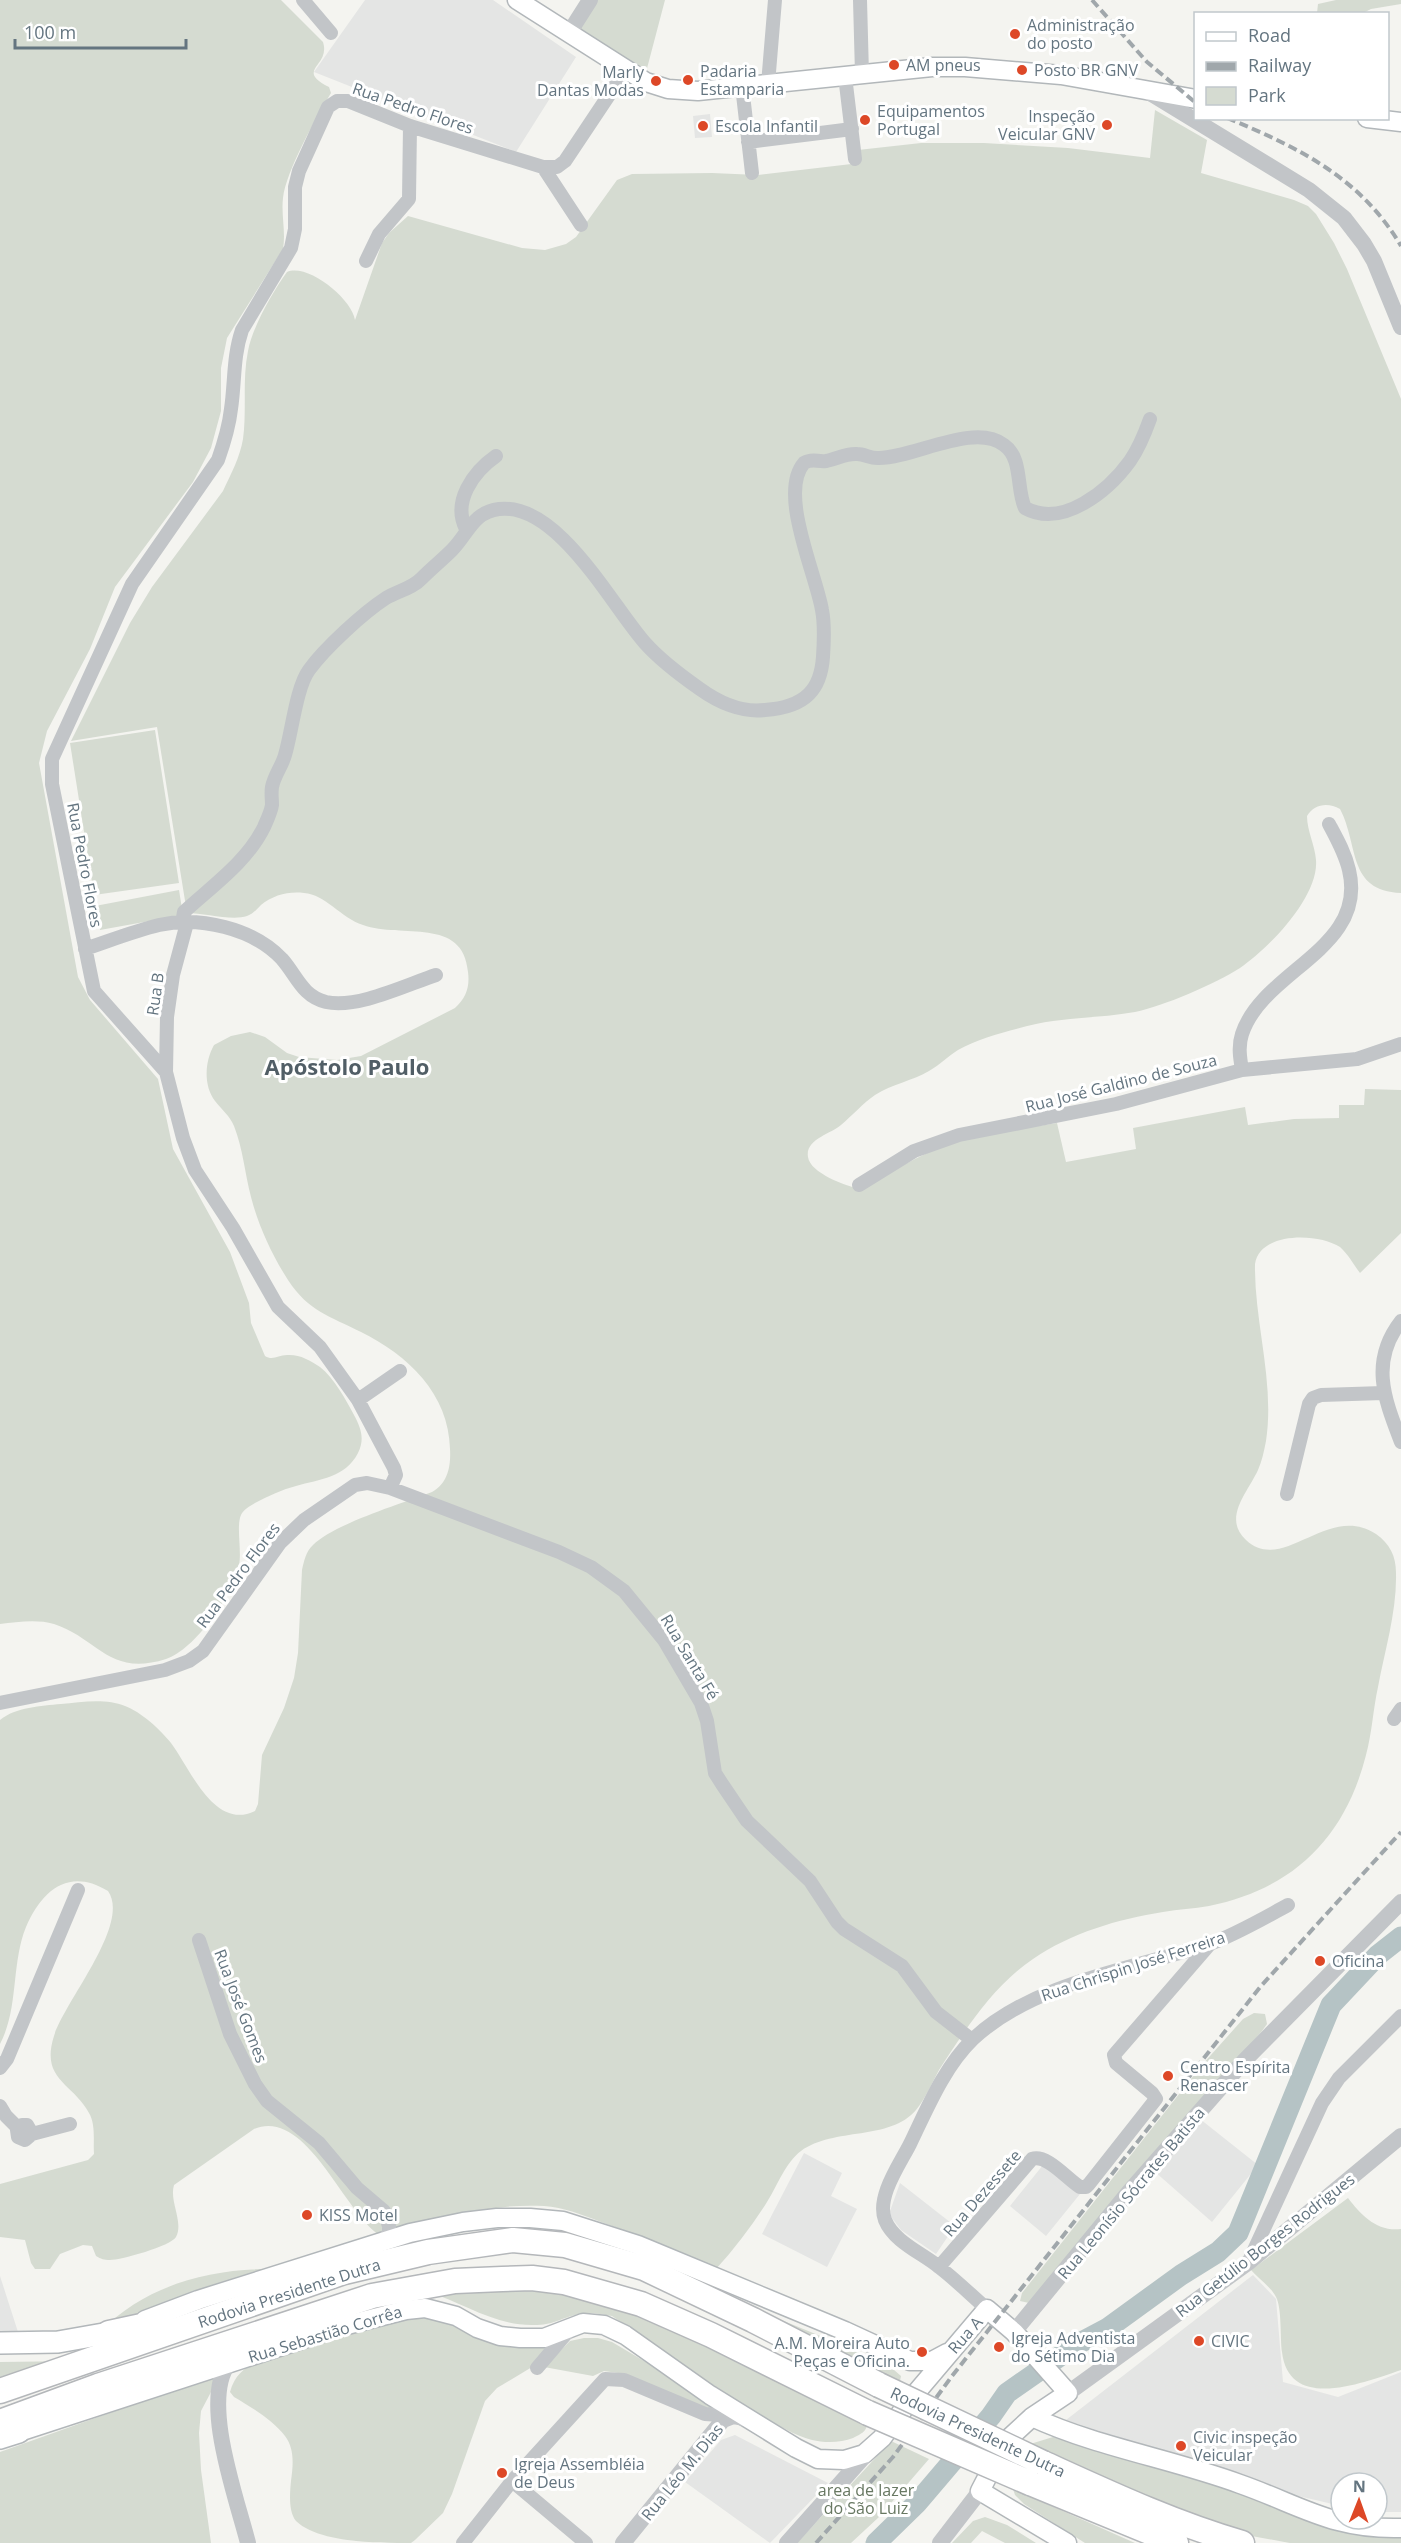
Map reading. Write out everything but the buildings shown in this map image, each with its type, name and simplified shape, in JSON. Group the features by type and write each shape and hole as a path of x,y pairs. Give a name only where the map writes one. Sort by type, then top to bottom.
{"highway":[{"name":"Rodovia Presidente Dutra","path":"0,2391 344,2272 417,2254 485,2243 513,2241 565,2245 644,2268 753,2320 879,2385 1044,2463 1145,2509 1208,2533 1242,2543"},
{"path":"109,2332 150,2325 191,2312 265,2294 309,2278 344,2272"},
{"name":"Rodovia Presidente Dutra","path":"6,2431 109,2389 175,2366 199,2354 372,2296 455,2282 532,2278 564,2282 597,2290 675,2317 868,2413 1176,2543"},
{"path":"1030,2483 1048,2499 1154,2543"}],"main road":[{"path":"517,0 625,71 646,82 668,89 685,91 932,67 965,67 1061,75 1194,99"},
{"path":"1384,120 1401,122"},
{"path":"0,2343 80,2340 383,2241 437,2227 497,2218 563,2221 638,2245 915,2362 932,2361 959,2342"},
{"name":"Rua Chrispin José Ferreira","path":"987,2309 1014,2332 1062,2387"},
{"name":"Rua A","path":"869,2451 987,2309"},
{"name":"Rua Sebastião Corrêa","path":"6,2431 228,2364 343,2326 406,2310 435,2310 456,2316 484,2331 500,2336 520,2338 544,2338 583,2323 595,2322 613,2328 740,2415 796,2448 819,2458 850,2460 869,2451"},
{"path":"895,2354 913,2366 918,2374 919,2384 915,2394"},
{"path":"1062,2387 1006,2440 980,2491 1067,2543"},
{"path":"1032,2417 1060,2430 1240,2484 1327,2520 1366,2527 1401,2528"}],"street":[{"path":"303,0 331,33"},
{"path":"569,33 590,0"},
{"path":"768,84 775,0"},
{"path":"855,159 852,129 853,75 860,0"},
{"path":"543,167 557,167 565,161 625,71"},
{"path":"742,86 752,173"},
{"path":"1144,89 1194,120"},
{"name":"Rua Pedro Flores","path":"0,1704 165,1670 189,1661 203,1651 280,1542 304,1520 355,1485 367,1483 390,1488 396,1475 358,1400 320,1347 278,1307 233,1228 195,1170 183,1138 166,1072 98,996 92,985 51,774 54,751 132,584 218,460 225,442 231,410 237,344 242,330 291,248 296,229 295,187 299,171 328,106 337,101 348,101 410,126 543,167"},
{"path":"1195,120 1309,190 1344,218 1364,243 1374,261 1401,327"},
{"path":"366,261 379,234 409,199 410,126"},
{"path":"748,142 852,129"},
{"path":"543,167 581,225"},
{"name":"Rua B","path":"166,1072 167,1017 173,975 185,923 184,912 252,849 264,826 272,803 272,787 285,756 300,692 308,671 376,605 420,580 458,543 466,529 480,516 500,509 517,511 537,519 578,554 601,582 635,631 678,673 719,700 751,710 774,709 798,702 807,696 819,681 822,669 824,636 822,612 801,532 796,498 797,473 804,463 815,459 826,461 855,453 886,458 961,439 992,439 1006,446 1013,455 1025,508 1043,515 1053,515 1077,505 1106,486 1134,456 1150,419"},
{"path":"466,529 461,510 468,487 480,469 496,456"},
{"path":"1242,1070 1239,1049 1241,1036 1256,1008 1334,936 1346,911 1350,899 1350,872 1343,851 1329,824"},
{"path":"85,949 158,925 185,923 233,930 263,943 282,959 310,996 325,1002 357,1001 436,975"},
{"name":"Rua José Galdino de Souza","path":"859,1185 914,1151 948,1138 1116,1104 1242,1070 1357,1059 1401,1044"},
{"path":"1401,1321 1388,1341 1384,1353 1383,1393 1401,1442"},
{"path":"358,1400 400,1371"},
{"path":"1287,1494 1309,1404 1313,1398 1320,1395 1383,1393"},
{"name":"Rua Santa Fé","path":"390,1488 559,1552 591,1567 624,1592 664,1640 701,1703 707,1721 715,1773 747,1821 810,1881 844,1929 902,1966 936,2012 972,2040"},
{"path":"0,2068 7,2059 78,1890"},
{"name":"Rua Leonísio Sócrates Batista","path":"1014,2332 1128,2193 1245,2060 1401,1902"},
{"name":"Rua Chrispin José Ferreira","path":"987,2309 939,2267 905,2242 889,2227 883,2215 884,2200 935,2094 953,2064 972,2040 999,2019 1038,1997 1209,1944 1288,1905"},
{"name":"Rua José Gomes","path":"199,1940 230,2034 255,2084 267,2101 319,2143 357,2188 384,2211 389,2226 383,2241"},
{"name":"Rua Dezessete","path":"939,2267 1032,2159 1037,2157 1045,2160 1080,2187 1089,2184 1156,2099 1116,2063 1114,2055 1209,1944"},
{"path":"1178,1953 1188,1969"},
{"path":"1249,2262 1322,2103 1339,2079 1401,2016"},
{"path":"0,2106 18,2128 27,2125 32,2134 70,2124"},
{"name":"Rua Getúlio Borges Rodrigues","path":"1062,2387 1249,2262 1401,2136"},
{"path":"537,2368 573,2327"},
{"path":"228,2364 223,2371 218,2389 217,2418 248,2543"},
{"path":"463,2543 512,2481 599,2382 608,2378 620,2378 702,2413 740,2415"},
{"name":"Rua Léo M. Dias","path":"623,2543 723,2420 740,2415"},
{"path":"787,2543 869,2451"},
{"path":"512,2481 586,2543"},
{"path":"940,2543 980,2491"}],"shaded area":[{"path":"365,0 493,0 576,57 516,152 314,72"},
{"name":"Escola Infantil","path":"710,114 712,137 695,138 693,116"},
{"path":"1200,2119 1258,2165 1212,2222 1154,2171"},
{"path":"804,2153 842,2173 831,2196 857,2209 827,2267 762,2234"},
{"path":"1043,2165 1080,2194 1046,2236 1010,2206"},
{"path":"900,2183 955,2226 936,2254 901,2230 889,2214"},
{"path":"1253,2275 1276,2299 1283,2382 1338,2397 1401,2372 1401,2512 1389,2512 1389,2471 1329,2471 1329,2503 1294,2495 1066,2420"},
{"path":"0,2276 18,2332 0,2337"},
{"path":"735,2435 828,2483 770,2543 685,2482 721,2440"}],"green space":[{"path":"0,0 281,0 323,42 324,50 314,76 329,87 331,93 302,145 285,187 283,249 227,338 221,368 221,411 211,448 193,482 115,587 90,649 47,731 39,763 78,977 90,1000 158,1079 173,1149 230,1252 249,1303 251,1323 265,1356 271,1358 296,1355 320,1367 343,1396 361,1434 358,1453 353,1461 339,1473 280,1491 243,1511 239,1525 239,1565 221,1605 189,1645 166,1659 147,1663 117,1660 82,1638 47,1622 0,1624"},
{"path":"595,0 665,0 645,76 575,30"},
{"path":"1336,0 1401,0 1401,4 1365,12 1317,12 1318,4"},
{"path":"1155,110 1207,140 1201,173 1294,200 1308,206 1316,214 1347,269 1401,399 1401,893 1384,890 1371,884 1357,864 1340,809 1326,805 1317,807 1307,816 1316,860 1315,874 1309,890 1290,921 1264,948 1240,968 1189,994 1147,1009 1036,1024 976,1041 954,1052 929,1071 875,1095 841,1125 814,1141 808,1151 808,1157 810,1163 822,1173 838,1182 860,1189 940,1147 991,1133 1057,1123 1066,1162 1136,1149 1133,1128 1245,1107 1248,1125 1294,1119 1339,1118 1339,1105 1364,1105 1365,1089 1401,1090 1401,1233 1360,1273 1340,1247 1319,1239 1279,1240 1267,1245 1259,1253 1255,1264 1268,1397 1268,1419 1261,1463 1239,1505 1236,1523 1239,1532 1246,1540 1260,1548 1275,1549 1341,1526 1358,1527 1381,1538 1388,1546 1395,1561 1396,1587 1393,1616 1368,1747 1357,1785 1344,1811 1329,1835 1311,1855 1290,1873 1266,1887 1239,1898 1209,1906 1146,1915 1095,1928 1033,1959 1005,1982 981,2010 939,2070 916,2110 905,2120 892,2126 829,2139 801,2151 786,2168 767,2202 737,2245 716,2269 631,2233 573,2212 544,2206 482,2210 381,2236 353,2207 308,2147 291,2133 273,2126 254,2129 174,2185 173,2198 178,2231 172,2241 145,2252 110,2260 96,2256 92,2246 83,2245 60,2254 50,2269 35,2269 31,2263 25,2240 0,2237 0,2184 88,2160 94,2154 93,2128 89,2113 55,2072 51,2062 51,2051 60,2021 104,1942 111,1923 113,1905 108,1891 81,1881 58,1886 40,1902 21,1941 10,2016 0,2044 0,1720 13,1712 45,1706 93,1701 125,1706 144,1717 167,1738 195,1781 215,1805 227,1812 240,1815 255,1811 258,1804 262,1755 284,1708 294,1678 298,1653 302,1570 309,1550 336,1529 432,1492 445,1479 450,1462 448,1429 434,1394 423,1378 395,1352 312,1306 288,1280 262,1230 251,1197 234,1126 211,1095 207,1080 207,1066 214,1045 231,1036 250,1032 265,1037 287,1053 299,1057 337,1060 361,1056 455,1008 468,987 468,972 464,954 455,943 443,936 379,929 355,922 312,894 287,893 276,896 251,914 241,917 187,913 157,727 71,741 130,623 152,587 223,491 232,472 243,439 248,351 264,310 287,272 296,271 317,278 338,293 346,302 355,320 382,243 389,233 408,216 522,248 545,250 566,244 576,237 617,180 632,174 758,175 860,163 858,150 921,143 984,143 1068,148 1150,158"},
{"path":"155,730 179,883 94,895 70,743"},
{"path":"179,890 183,915 100,930 95,906"},
{"path":"1254,2013 1265,2014 1267,2024 1262,2031 1029,2303 1020,2301 1022,2293 1202,2065 1243,2019"},
{"path":"1348,2198 1370,2221 1384,2228 1401,2229 1401,2370 1349,2386 1313,2388 1298,2382 1288,2371 1282,2352 1278,2302 1271,2290 1251,2270"},
{"path":"269,2269 101,2331 137,2302 179,2283 223,2272"},
{"path":"532,2286 646,2313 868,2423 867,2426 858,2435 838,2442 817,2441 797,2435 736,2400 612,2316 584,2313 546,2324 520,2324 493,2318 428,2292"},
{"path":"750,2307 886,2363 901,2376 900,2381 895,2383"},
{"path":"417,2315 553,2343 537,2364 497,2388 485,2401 443,2513 411,2543 382,2543 334,2538 306,2528 293,2517 290,2496 292,2458 288,2441 268,2419 234,2397 230,2392 234,2381 244,2370 258,2361 366,2327"},
{"path":"598,2338 612,2342 720,2406 710,2410 618,2373 604,2371 593,2376 544,2367 570,2341"},
{"path":"76,2361 0,2383 0,2362"},
{"path":"216,2375 211,2392 201,2411 199,2433 201,2470 211,2543 0,2543 0,2452"},
{"path":"1053,2437 1235,2491 1329,2528 1329,2531 1401,2537 1401,2543 1290,2543 1246,2535 1203,2521 1027,2445"},
{"name":"area de lazer do São Luiz","path":"891,2441 929,2459 879,2517 851,2543 797,2543"},
{"path":"1013,2489 1135,2543 1085,2543 1024,2504 1015,2495"},
{"path":"985,2517 1007,2525 1036,2543 1005,2543 982,2531 971,2543 952,2543 973,2521"}],"waterway":[{"path":"876,2543 917,2503 991,2416 1007,2393 1076,2345 1108,2328 1181,2275 1218,2252 1238,2233 1331,2005 1378,1955 1401,1937"}],"railway":[{"path":"1092,0 1147,62 1194,101"},
{"path":"1232,120 1279,141 1326,167 1367,201 1401,246"},
{"path":"816,2543 893,2457 952,2376 1261,1986 1401,1832"}],"place":[{"name":"Administração do posto","path":"1015,34"},
{"name":"AM pneus","path":"894,65"},
{"name":"Posto BR GNV","path":"1022,70"},
{"name":"Padaria Estamparia","path":"688,80"},
{"name":"Marly Dantas Modas","path":"656,81"},
{"name":"Equipamentos Portugal","path":"865,120"},
{"name":"Inspeção Veicular GNV","path":"1107,125"},
{"name":"Escola Infantil","path":"703,126"},
{"name":"Oficina","path":"1320,1961"},
{"name":"Centro Espírita Renascer","path":"1168,2076"},
{"name":"KISS Motel","path":"307,2215"},
{"name":"CIVIC","path":"1199,2341"},
{"name":"Igreja Adventista do Sétimo Dia","path":"999,2347"},
{"name":"A.M. Moreira Auto Peças e Oficina.","path":"922,2352"},
{"name":"Civic inspeção Veicular","path":"1181,2446"},
{"name":"Igreja Assembléia de Deus","path":"502,2473"}],"district":[{"name":"Apóstolo Paulo","path":"347,1067"}]}
